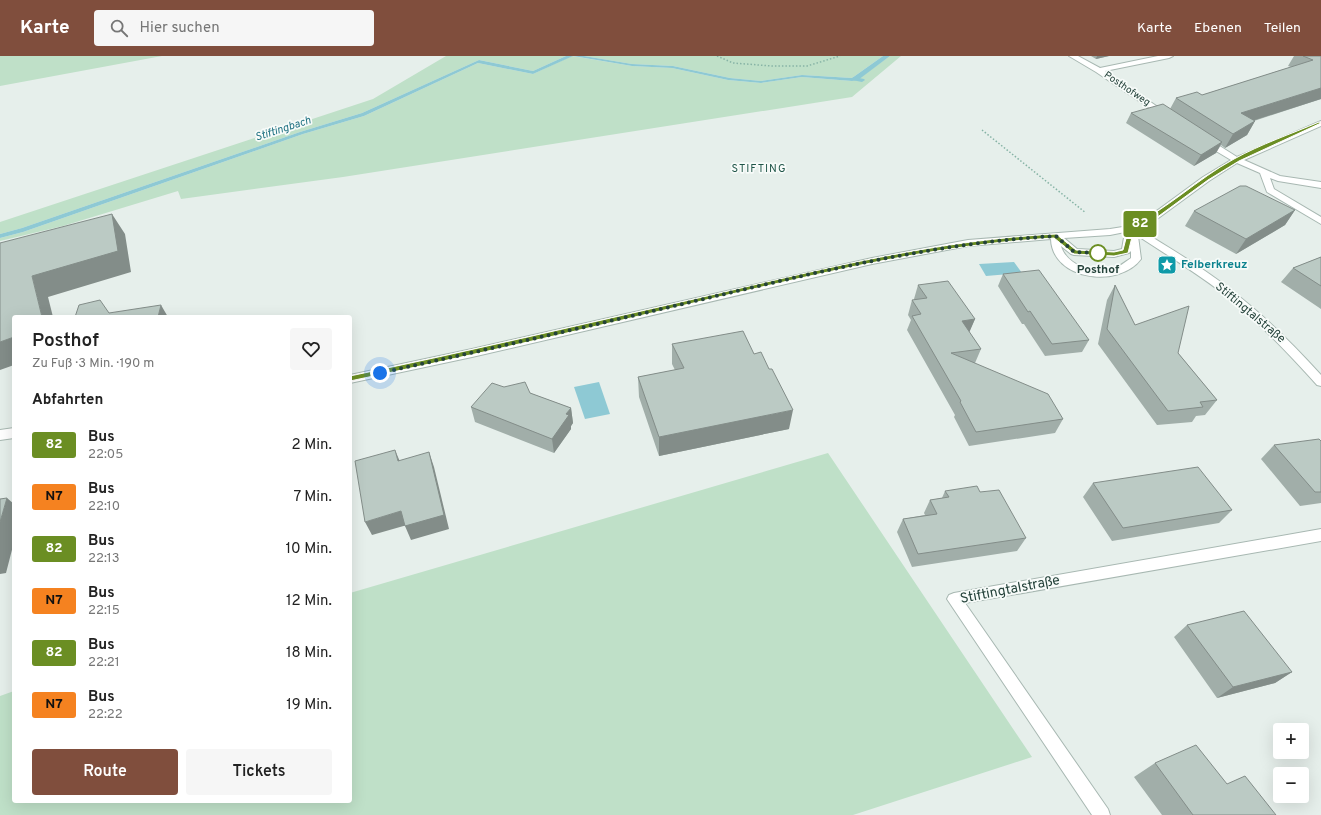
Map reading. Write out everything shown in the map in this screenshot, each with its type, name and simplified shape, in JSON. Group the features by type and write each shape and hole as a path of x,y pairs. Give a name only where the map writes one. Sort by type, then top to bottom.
{"street":[{"name":"Posthofweg","path":"1073,56 1099,70 1177,122"},
{"name":"Posthofweg","path":"1099,70 1169,56"},
{"path":"352,379 472,353 780,280 872,261 968,243 1110,232 1131,228 1150,220 1206,179 1237,160 1321,123"},
{"path":"1307,128 1321,133"},
{"path":"1196,135 1237,160 1278,178 1321,185"},
{"path":"1264,172 1276,205"},
{"path":"1270,190 1321,221"},
{"path":"1056,236 1058,252 1066,262 1080,270 1111,274 1124,269 1136,259 1135,244 1131,228"},
{"path":"1056,236 1074,252 1114,254 1126,251 1131,228"},
{"name":"Stiftingtalstraße","path":"1131,228 1203,274 1241,302 1284,341 1321,382"},
{"path":"0,435 12,433"},
{"name":"Stiftingtalstraße","path":"1102,815 954,599 1321,535"}],"path":[{"path":"717,56 732,63 772,66 807,66 840,56"},
{"path":"982,130 1110,232"}],"green space":[{"path":"0,56 162,56 0,86"},
{"path":"446,56 566,56 533,71 479,60 362,113 300,132 22,228 0,234 0,222 373,99"},
{"path":"572,56 632,66 672,68 728,80 761,83 802,77 852,81 858,79 890,56 901,56 852,97 343,177 181,199 178,191 63,226 0,241 0,238 23,232 303,134 364,116 478,63 533,74"},
{"path":"584,56 883,56 852,78 802,75 761,81 730,78 673,66 632,64"},
{"path":"828,453 1032,757 853,815 0,815 0,696 12,692 12,803 352,803 352,592"}],"water":[{"name":"Stiftingbach","path":"566,56 573,56 533,74 478,63 364,116 303,134 23,232 0,238 0,234 22,228 300,132 362,113 479,60 533,71"},
{"path":"573,56 584,56 632,64 673,66 730,78 761,81 802,75 852,78 883,56 890,56 858,80 852,81 802,77 761,83 728,80 672,68 632,66"},
{"path":"1014,262 1022,273 986,276 979,264"},
{"path":"599,382 610,414 585,419 574,387"}],"building":[{"path":"1303,56 1321,56 1321,88 1241,113 1255,121 1233,134 1176,98 1197,92 1202,95 1313,60"},
{"path":"1163,104 1222,142 1201,155 1131,113"},
{"path":"1240,186 1246,186 1295,210 1246,239 1194,211"},
{"path":"112,214 118,251 32,276 42,315 12,315 12,338 0,342 0,243"},
{"path":"1321,257 1321,286 1293,268"},
{"path":"1039,270 1089,340 1052,344 1030,311 1028,312 1003,274"},
{"path":"948,281 975,319 962,321 981,349 951,353 1048,394 1063,419 976,432 960,402 961,401 912,316 921,314 912,300 927,298 918,285"},
{"path":"1115,285 1135,325 1189,306 1178,353 1217,400 1200,402 1203,407 1168,411 1107,329"},
{"path":"100,300 109,313 161,305 158,315 76,315 79,305"},
{"path":"743,331 754,354 761,352 769,369 772,369 793,410 659,437 638,377 684,368 672,344"},
{"path":"525,382 530,393 571,408 566,414 569,415 552,439 471,407 492,383 504,387"},
{"path":"1319,439 1321,441 1321,492 1315,492 1274,445"},
{"path":"395,450 398,461 429,452 444,515 405,526 401,511 365,522 355,461"},
{"path":"1198,467 1232,510 1123,528 1093,483"},
{"path":"977,486 980,492 999,490 1026,538 918,554 903,519 937,514 930,500 949,497 945,491"},
{"path":"7,498 0,522 0,499"},
{"path":"1244,611 1292,672 1233,687 1187,625"},
{"path":"1196,745 1227,784 1245,776 1276,815 1193,815 1155,763"}],"waterway":[{"name":"Stiftingbach","path":"854,79 862,80"}],"bus line":[{"name":"82","path":"352,379 472,353 780,280 968,243 1056,236 1074,252 1114,254 1126,251 1131,228 1150,220 1222,168 1269,145 1321,123"}],"place":[{"name":"Posthof","path":"1098,253"},
{"name":"Felberkreuz","path":"1167,265"}],"district":[{"name":"STIFTING","path":"759,169"}],"route":[{"path":"380,373 472,353 780,280 938,248 968,243 1056,236 1074,252 1098,253"}]}
